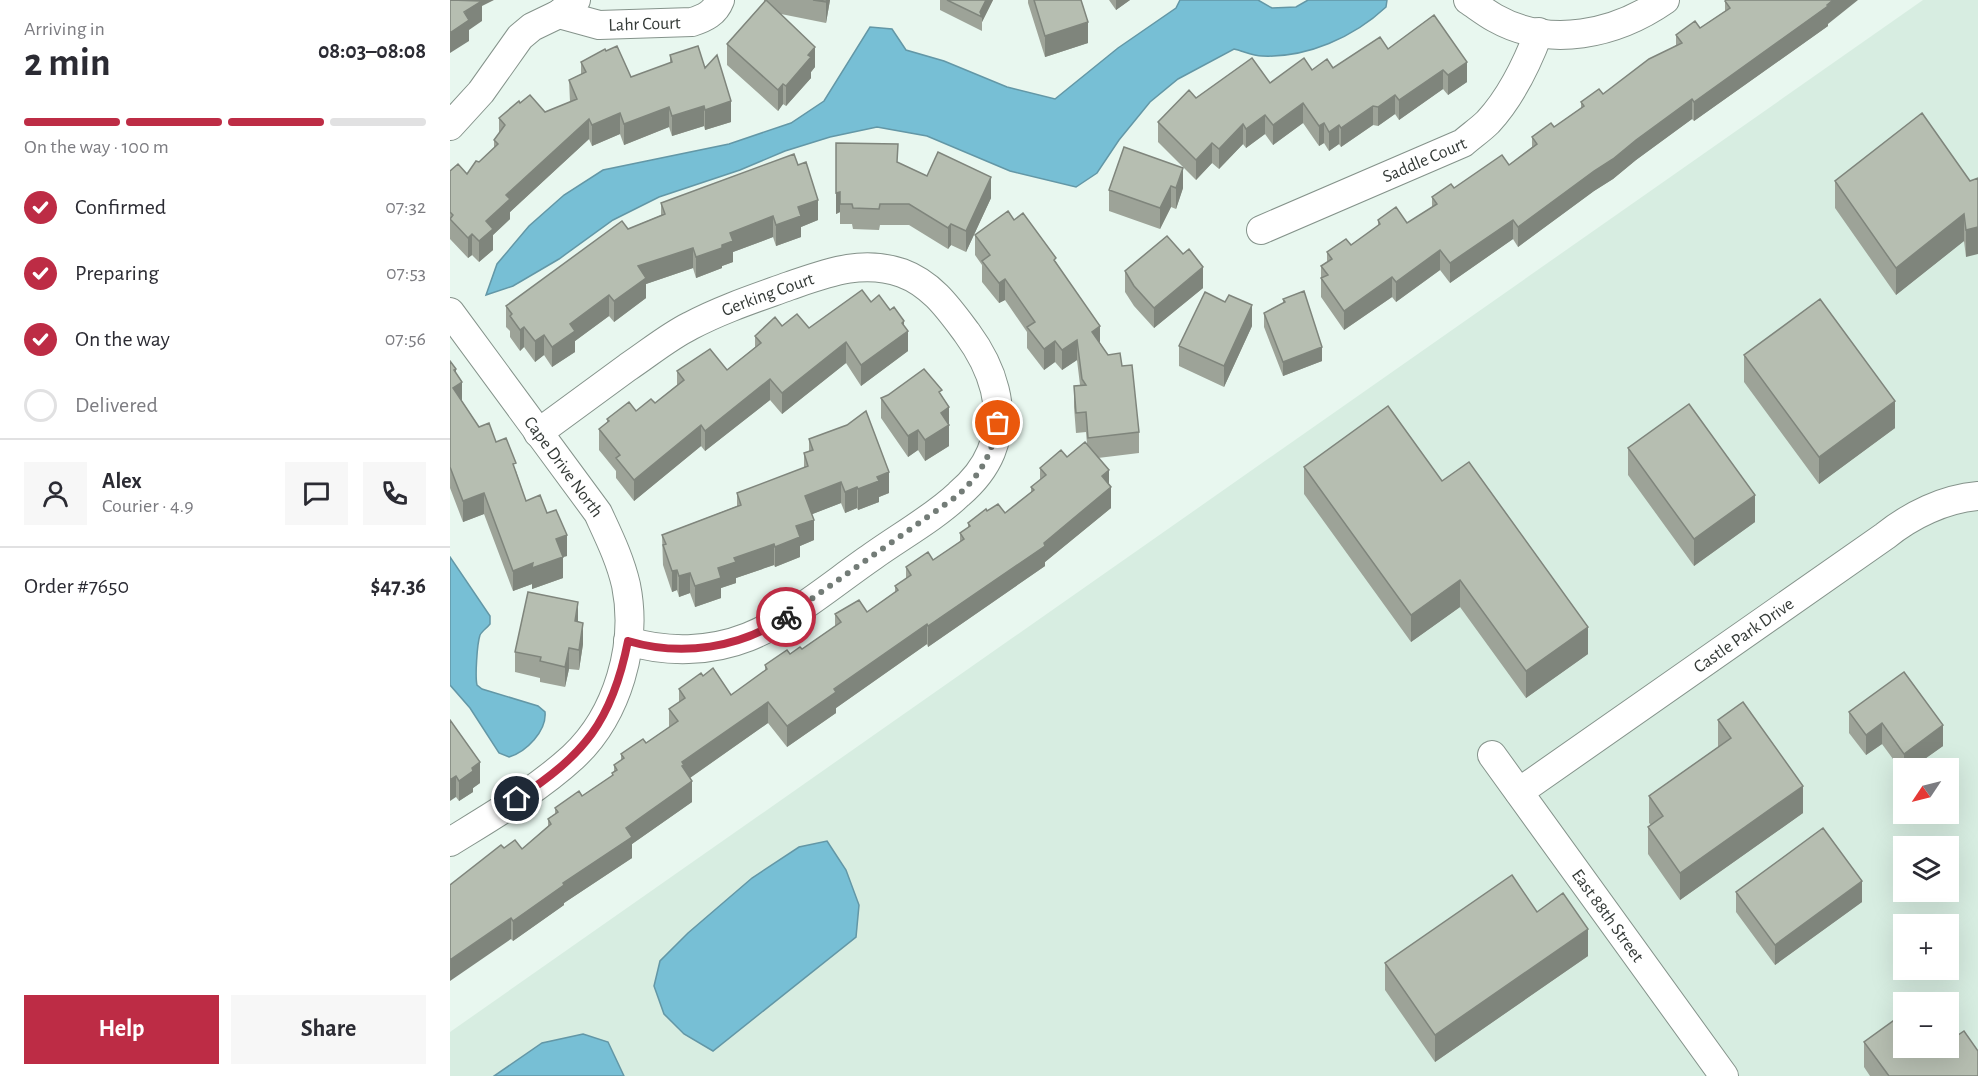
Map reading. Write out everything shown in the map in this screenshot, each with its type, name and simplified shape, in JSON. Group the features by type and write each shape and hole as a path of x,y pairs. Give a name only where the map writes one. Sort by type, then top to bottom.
{"street":[{"name":"Lahr Court","path":"450,126 481,92 520,37 532,27 567,7 599,25 692,22 713,12 720,0"},
{"path":"1468,0 1496,19 1522,28 1573,35 1616,27 1650,11 1665,0"},
{"name":"Saddle Court","path":"1262,230 1463,142 1488,122 1505,99 1525,69 1539,32"},
{"name":"Gerking Court","path":"538,432 658,345 688,327 728,308 827,273 855,267 885,268 904,273 928,287 952,312 978,348 988,368 998,402 995,438 986,462 977,476 953,500 788,615 748,637 716,646 682,649 649,647 628,641"},
{"name":"Cape Drive North","path":"450,312 598,513 609,533 626,586 628,608 628,641 622,670 610,705 586,744 572,758 529,791 450,842"},
{"name":"Castle Park Drive","path":"1519,792 1901,523 1941,504 1978,496"},
{"name":"East 88th Street","path":"1492,755 1724,1076"}],"shaded area":[{"path":"1923,0 1978,0 1978,1076 450,1076 450,1032"}],"water":[{"path":"1180,0 1258,0 1272,8 1296,7 1308,0 1387,0 1386,7 1373,18 1329,44 1279,56 1259,56 1234,49 1178,79 1150,102 1119,140 1097,173 1076,187 1010,171 927,136 877,127 830,137 785,151 740,170 659,197 613,220 559,259 513,286 486,295 497,264 529,226 564,195 603,170 729,144 791,123 824,101 870,27 892,29 906,50 944,61 1007,87 1055,99 1118,48 1176,8"},
{"path":"450,557 490,616 490,624 479,639 477,685 482,689 538,706 545,712 543,726 534,740 522,751 509,757 499,753 470,708 450,685"},
{"path":"827,841 846,870 859,905 856,937 713,1051 684,1034 664,1014 654,986 660,961 688,933 752,878 799,847"},
{"path":"583,1034 608,1042 624,1076 494,1076 542,1043"}],"building":[{"path":"450,0 482,1 464,12 469,20 450,33"},
{"path":"766,0 815,47 808,55 811,57 786,86 783,84 778,90 727,44"},
{"path":"947,0 986,0 980,12 982,17"},
{"path":"1034,0 1081,0 1088,22 1045,36"},
{"path":"1726,0 1833,0 1828,6 1694,102 1692,99 1518,227 1513,220 1450,263 1440,250 1396,282 1392,277 1344,311 1321,278 1328,275 1321,266 1332,259 1327,252 1346,239 1351,245 1380,224 1378,220 1396,207 1407,223 1437,204 1432,197 1451,184 1454,188 1502,155 1509,165 1537,144 1532,137 1551,123 1554,127 1584,106 1581,102 1599,89 1603,94 1649,59 1682,43 1676,35 1695,21 1700,28 1730,8"},
{"path":"1434,15 1467,62 1448,75 1443,70 1399,100 1395,95 1378,107 1373,106 1341,128 1339,125 1329,132 1324,123 1319,126 1303,103 1273,125 1265,115 1246,129 1243,124 1219,149 1212,143 1196,160 1158,122 1189,90 1196,98 1252,58 1270,83 1304,58 1312,70 1327,59 1333,68 1380,37 1388,49"},
{"path":"617,46 631,77 672,62 670,55 698,46 705,68 717,55 731,101 705,110 704,106 672,116 669,107 624,124 620,113 592,125 589,119 506,195 510,199 486,221 493,229 479,241 472,234 468,238 450,219 453,215 450,212 450,171 458,164 467,174 476,161 479,162 498,144 494,140 505,125 499,118 519,101 520,103 530,95 545,112 577,99 569,80 586,72 581,62 605,49 606,51"},
{"path":"1922,113 1970,181 1978,178 1978,227 1966,230 1964,214 1896,268 1835,181"},
{"path":"836,143 898,144 897,162 927,176 938,152 991,177 966,231 951,224 948,228 909,204 880,204 879,209 853,208 852,204 840,204 840,192 836,193"},
{"path":"1124,147 1183,168 1176,188 1171,186 1160,208 1109,190"},
{"path":"794,154 798,165 806,162 818,200 798,207 801,216 776,225 773,216 730,233 733,241 722,245 722,248 696,257 693,248 638,266 646,278 614,301 609,295 570,324 575,331 552,347 544,335 535,341 524,327 520,330 510,316 512,314 506,306 622,221 628,229 665,214 661,203"},
{"path":"1008,211 1014,220 1023,213 1056,258 1054,260 1100,326 1092,332 1108,355 1120,353 1122,366 1132,365 1139,432 1088,438 1086,412 1076,413 1074,386 1086,385 1082,379 1077,340 1062,350 1055,341 1044,349 1027,327 1035,322 1005,279 999,283 982,261 990,255 975,235"},
{"path":"1167,236 1183,254 1189,249 1203,267 1154,308 1134,286 1125,271"},
{"path":"862,290 871,302 879,295 890,310 894,307 908,331 861,365 846,342 782,393 770,379 705,431 701,425 634,480 616,458 620,455 599,429 609,421 607,419 629,402 636,411 651,399 655,403 684,380 677,371 710,349 727,370 761,343 755,336 775,317 782,326 797,314 809,328"},
{"path":"1304,291 1322,347 1283,362 1264,313 1285,302 1283,299"},
{"path":"1205,292 1225,302 1229,295 1252,305 1224,366 1179,346"},
{"path":"1820,299 1895,401 1819,457 1744,355"},
{"path":"450,361 462,382 453,388 479,427 489,423 496,442 506,438 516,463 513,464 526,501 540,495 547,513 556,510 567,535 556,539 563,557 532,568 533,563 513,571 484,493 463,501 450,467"},
{"path":"924,369 942,390 939,392 949,407 941,413 949,425 925,440 918,430 908,436 881,398"},
{"path":"1689,404 1755,495 1694,539 1628,448"},
{"path":"1388,406 1442,481 1469,462 1588,627 1526,671 1460,580 1411,615 1304,467"},
{"path":"866,411 889,472 877,477 879,481 845,492 841,482 805,496 814,520 796,526 800,537 775,547 774,544 734,558 736,562 718,568 721,578 695,586 690,573 679,576 677,570 672,571 662,535 741,505 737,493 808,466 804,453 813,450 809,439 847,425"},
{"path":"1085,442 1109,470 1102,476 1111,487 1044,543 1045,546 928,626 927,624 834,689 836,692 787,726 768,702 682,762 684,765 682,766 692,781 626,828 632,837 563,883 564,885 513,921 511,918 450,960 450,885 501,845 504,848 515,840 522,849 551,824 548,819 558,812 555,808 579,791 582,796 613,775 612,773 617,770 614,765 624,758 621,754 643,739 646,743 678,721 669,709 685,698 679,689 701,673 703,676 713,668 731,695 767,669 765,665 787,650 790,654 800,647 802,649 841,622 835,614 859,600 867,612 898,590 895,586 911,575 906,567 928,552 933,560 964,539 960,533 970,526 968,523 986,509 987,511 998,504 1005,513 1034,490 1031,487 1046,475 1040,468 1061,450 1067,457"},
{"path":"528,592 578,602 575,621 583,623 579,650 569,648 565,667 540,661 541,657 515,652"},
{"path":"1904,672 1943,725 1904,754 1882,723 1866,735 1849,712"},
{"path":"1743,702 1803,786 1680,873 1648,827 1663,816 1649,796 1731,738 1718,720"},
{"path":"450,720 480,762 472,768 473,771 459,781 456,776 450,780"},
{"path":"1823,828 1862,881 1775,945 1736,892"},
{"path":"1512,875 1537,912 1563,893 1588,929 1435,1035 1385,963"},
{"path":"1893,1021 1893,1058 1959,1058 1959,1034 1964,1031 1978,1051 1978,1076 1889,1076 1864,1042"}],"way so far":[{"path":"786,617 957,496 986,462 998,423"}],"route":[{"path":"517,799 572,758 586,744 610,705 622,670 628,641 649,647 704,648 748,637 786,617"}]}
